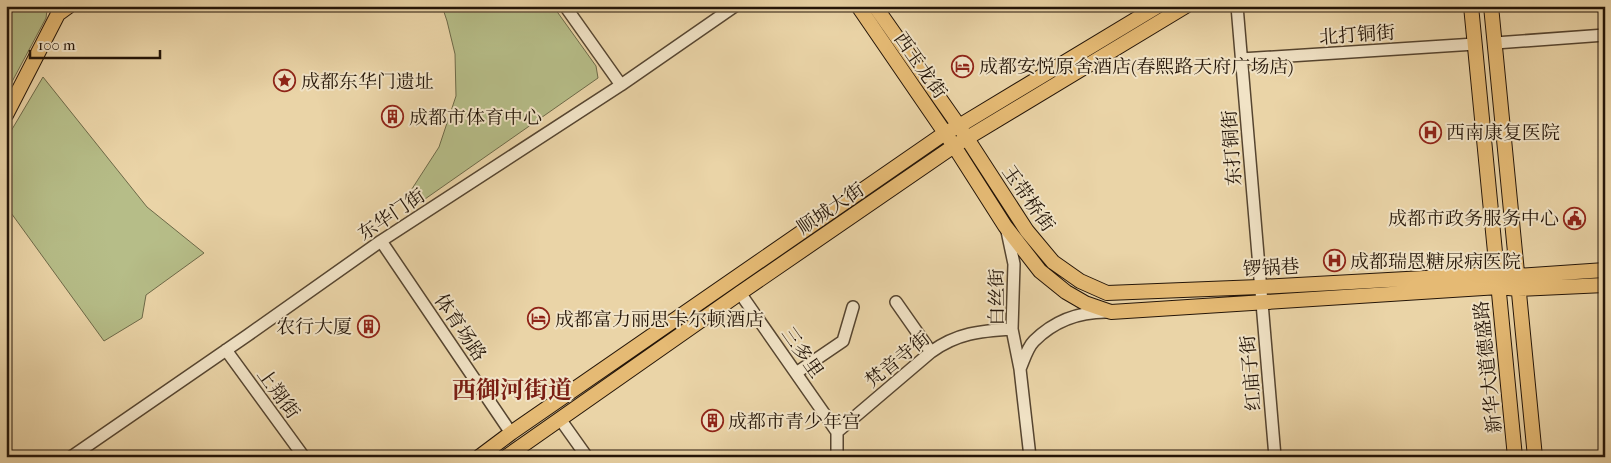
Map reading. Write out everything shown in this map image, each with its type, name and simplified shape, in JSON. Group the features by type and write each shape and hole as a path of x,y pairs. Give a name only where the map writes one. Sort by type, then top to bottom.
{"main road":[{"name":"西玉龙街","path":"858,6 954,146 1005,226 1040,272 1066,292 1085,303 1111,312"},
{"name":"西玉龙街","path":"875,6 958,126"},
{"name":"顺城大街","path":"479,457 945,133 1158,6"},
{"name":"顺城大街","path":"506,457 966,138 1186,6"},
{"name":"新华大道德盛路","path":"1471,6 1515,457"},
{"name":"新华大道德盛路","path":"1491,6 1535,457"},
{"path":"6,115 61,9"},
{"name":"玉带桥街","path":"958,126 1026,231 1054,262 1080,281"},
{"path":"1518,282 1605,270"},
{"name":"锣锅巷","path":"1080,281 1107,293 1498,281"},
{"path":"1498,281 1605,285"},
{"name":"锣锅巷","path":"1111,312 1261,302 1498,281"}],"street":[{"path":"565,6 622,85"},
{"name":"东华门街","path":"71,457 381,241 622,85 735,6"},
{"name":"东打铜街","path":"1236,6 1259,287"},
{"path":"1494,43 1605,35"},
{"name":"北打铜街","path":"1241,59 1475,44"},
{"name":"白丝街","path":"1005,226 1011,244 1014,264 1012,329 1020,369 1030,457"},
{"name":"体育场路","path":"381,241 511,433"},
{"name":"红庙子街","path":"1259,287 1275,457"},
{"name":"三多里","path":"740,293 836,432"},
{"path":"896,302 931,352"},
{"path":"796,373 843,341 852,307"},
{"path":"1020,369 1034,341 1061,321 1089,312 1111,312"},
{"name":"梵音寺街","path":"836,432 931,352 948,341 981,331 1012,329"},
{"name":"上翔街","path":"226,350 304,457"},
{"path":"560,419 587,457"},
{"path":"836,432 837,457"}],"green space":[{"path":"43,6 47,10 46,18 6,93 6,12"},
{"path":"442,6 553,6 596,66 598,78 415,206 408,195 439,147 456,96 455,54"},
{"path":"43,77 147,207 204,253 146,295 142,318 104,341 6,206 6,143 11,131"}],"place":[{"name":"成都安悦原舍酒店(春熙路天府广场店)","path":"963,66"},
{"name":"成都东华门遗址","path":"285,81"},
{"name":"成都市体育中心","path":"393,117"},
{"name":"西南康复医院","path":"1430,132"},
{"name":"成都市政务服务中心","path":"1575,218"},
{"name":"成都瑞恩糖尿病医院","path":"1334,261"},
{"name":"成都富力丽思卡尔顿酒店","path":"539,319"},
{"name":"农行大厦","path":"368,326"},
{"name":"成都市青少年宫","path":"712,421"}],"district":[{"name":"西御河街道","path":"512,390"}]}
